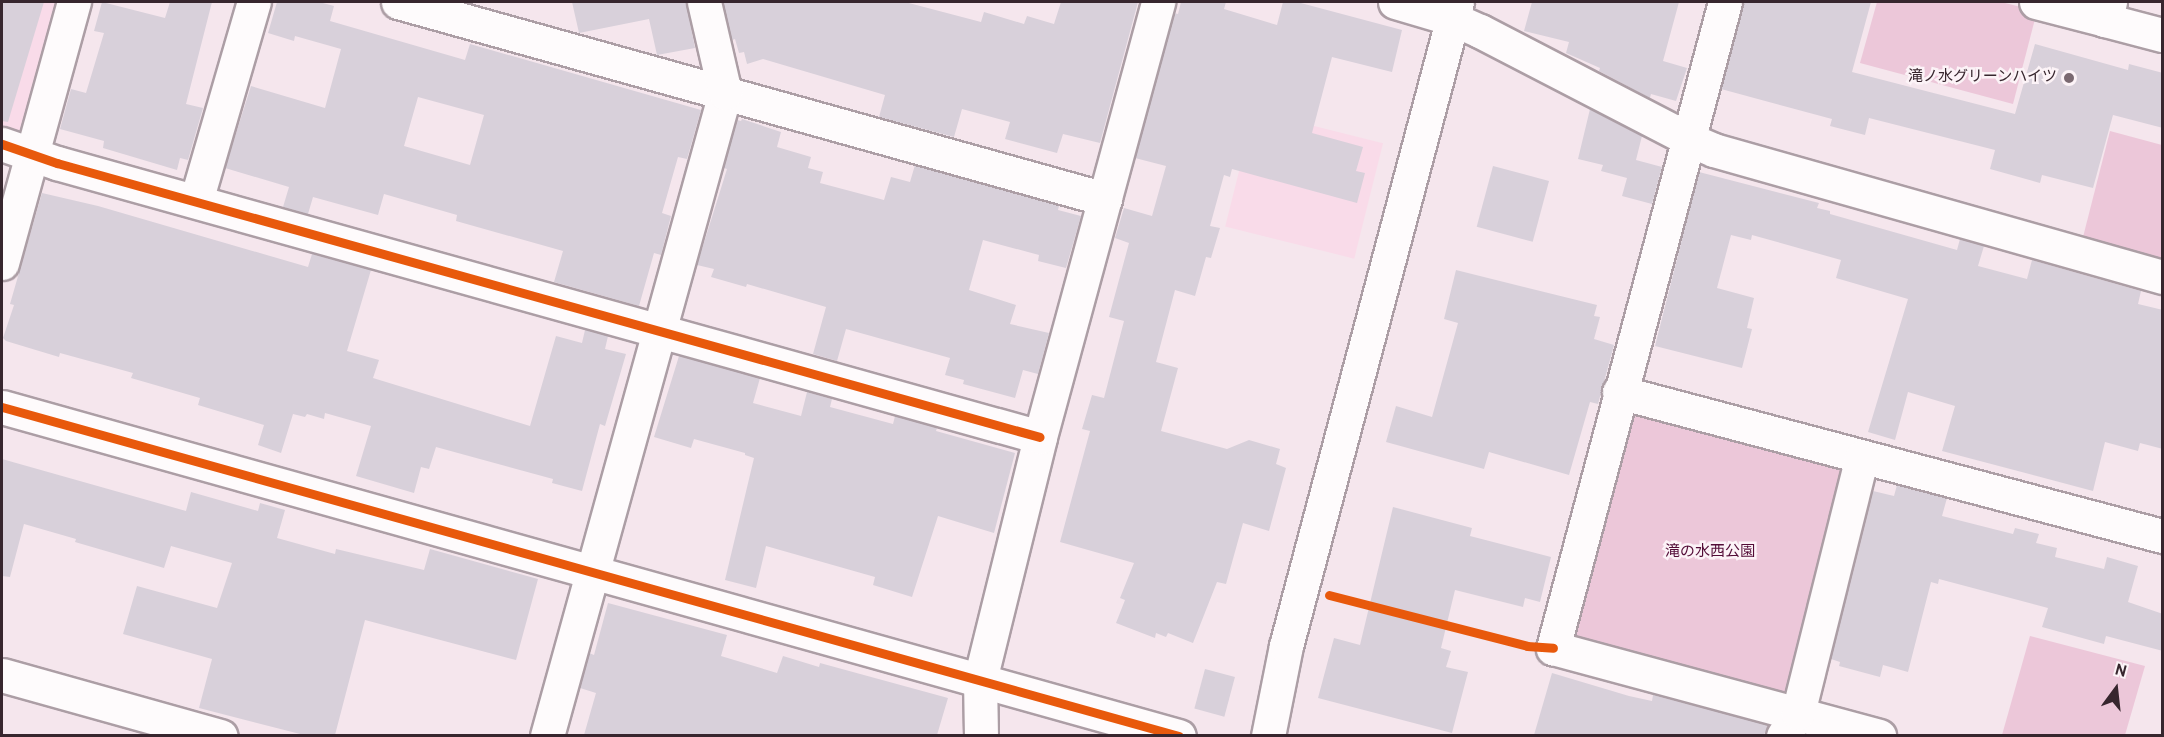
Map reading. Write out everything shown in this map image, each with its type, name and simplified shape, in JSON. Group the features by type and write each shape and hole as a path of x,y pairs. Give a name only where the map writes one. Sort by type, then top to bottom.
{"street":[{"path":"2,263 16,149 74,2"},
{"path":"196,201 254,2"},
{"path":"398,2 476,12 725,93 1105,199"},
{"path":"547,735 657,331 725,93 704,2"},
{"path":"981,735 980,680 1040,437 1158,2"},
{"path":"1395,2 1455,10 1688,139 1714,150 2163,277"},
{"path":"1725,2 1619,392 1553,648 1790,724 1879,735"},
{"path":"2036,2 2107,11 2163,35"},
{"path":"1268,735 1286,646 1455,10"},
{"path":"16,149 1040,437"},
{"path":"1619,392 2163,536"},
{"path":"2,407 1179,735"},
{"path":"1790,724 1862,457"},
{"path":"2,675 221,735"}],"path":[{"path":"1329,595 1527,646 1553,648"}],"shaded area":[{"path":"2,2 61,2 27,127 8,135 2,133"},
{"path":"1254,111 1383,143 1354,259 1225,226"}],"green space":[{"path":"1877,2 2001,2 2037,11 2013,104 1860,63"},
{"path":"2110,131 2162,145 2162,257 2155,262 2082,241"},
{"name":"滝の水西公園","path":"1642,409 1843,462 1850,477 1796,687 1781,698 1577,644 1569,628 1624,419"},
{"path":"2030,636 2145,666 2125,735 2002,735"}],"building":[{"path":"2,2 44,2 8,122 2,121"},
{"path":"102,2 165,18 170,2 212,2 186,104 203,108 188,160 180,158 177,170 103,148 104,141 60,129 71,89 86,93 104,33 94,31"},
{"path":"277,2 319,2 334,6 330,21 465,60 470,44 701,110 687,159 678,157 662,213 671,216 661,255 654,253 639,306 554,282 563,251 456,221 457,215 384,194 378,215 313,197 308,214 283,207 289,187 225,168 251,86 325,108 341,49 295,36 294,41 268,33","holes":["418,97 484,115 470,165 404,146"]},
{"path":"572,2 686,2 695,48 657,55 649,19 579,33"},
{"path":"723,2 905,2 981,22 984,12 1024,24 1027,16 1054,24 1061,2 1138,2 1100,143 1063,134 1057,153 1005,139 1010,122 962,109 954,137 879,117 885,95 763,59 747,64 744,52 739,53 735,39 732,40"},
{"path":"1181,2 1226,2 1224,9 1277,25 1283,2 1297,2 1402,30 1392,72 1332,57 1312,133 1363,147 1356,171 1365,173 1357,203 1232,169 1230,177 1224,175 1210,226 1220,228 1211,258 1206,257 1195,296 1175,290 1156,362 1178,368 1161,431 1227,449 1249,440 1280,449 1276,464 1286,468 1269,531 1243,523 1226,584 1217,582 1193,643 1168,633 1166,637 1156,633 1155,638 1116,623 1125,600 1120,598 1134,563 1060,542 1090,431 1082,429 1092,395 1104,398 1124,321 1109,317 1129,243 1115,238 1124,208 1152,216 1166,166 1135,158 1174,13 1178,14"},
{"path":"1532,2 1679,2 1663,61 1687,68 1676,101 1651,94 1650,98 1599,71 1600,68 1566,53 1569,42 1524,31"},
{"path":"1743,2 1871,2 1852,72 2015,114 2035,44 2128,70 2129,64 2163,73 2163,128 2113,115 2093,188 2042,175 2040,183 1990,169 1995,150 1869,118 1865,135 1830,126 1832,119 1721,89"},
{"path":"1590,109 1642,136 1636,160 1662,167 1652,204 1622,196 1627,178 1601,171 1603,165 1578,159"},
{"path":"742,119 781,132 777,147 811,157 808,168 823,172 820,183 884,200 891,177 910,182 915,165 1059,206 1058,210 1081,216 1066,268 1038,261 1039,255 983,240 969,290 1016,305 1010,324 1049,333 1038,374 1023,370 1015,398 963,384 964,380 945,375 950,358 846,329 837,361 813,354 826,307 747,284 746,287 711,277 714,269 697,265 727,169 724,168 737,120"},
{"path":"1493,166 1549,181 1533,242 1477,227"},
{"path":"1699,172 1819,203 1817,208 1830,211 1830,214 1957,250 1960,239 1984,246 1978,266 2027,279 2032,260 2141,291 2138,304 2163,310 2163,449 2140,443 2138,451 2105,442 2093,491 1942,451 1955,406 1908,392 1895,440 1868,432 1908,299 1836,278 1841,260 1752,235 1751,240 1731,235 1717,288 1754,298 1747,328 1752,329 1742,368 1655,346"},
{"path":"42,193 98,206 308,267 312,254 371,270 347,351 379,360 373,378 530,426 556,336 582,343 585,330 608,336 605,349 626,354 605,426 600,424 582,491 552,483 553,479 436,447 429,469 421,467 414,493 356,476 371,426 325,413 324,419 307,414 305,417 293,414 281,453 258,445 264,425 198,405 200,398 131,378 133,373 60,353 59,357 6,341 3,338 14,305 10,304"},
{"path":"1456,270 1597,305 1594,316 1600,317 1594,339 1614,345 1598,404 1590,402 1569,475 1489,452 1484,469 1386,442 1396,406 1432,417 1458,323 1444,319"},
{"path":"679,356 760,378 753,403 801,416 807,392 832,399 830,407 893,424 895,416 937,428 936,431 1015,453 994,533 938,516 912,597 873,585 875,577 766,546 756,588 725,580 754,458 745,453 694,439 691,448 654,437"},
{"path":"2,459 186,511 191,492 258,511 260,503 285,510 277,538 335,554 336,549 424,570 430,549 538,579 516,660 365,620 335,735 304,735 199,708 212,659 123,634 137,586 217,608 232,563 171,546 164,568 75,542 76,539 24,524 10,577 2,576"},
{"path":"1897,485 1947,498 1942,516 2013,534 2015,528 2039,534 2036,543 2057,548 2055,557 2104,569 2107,557 2138,566 2128,602 2163,614 2163,651 2106,636 2104,644 2042,627 2048,608 1939,579 1938,584 1931,582 1908,672 1883,665 1880,677 1839,666 1840,662 1831,659 1873,491 1894,496"},
{"path":"1393,507 1472,528 1470,536 1551,557 1540,602 1525,598 1523,607 1455,590 1441,648 1451,651 1446,667 1468,672 1452,733 1318,698 1334,638 1360,645"},
{"path":"608,603 727,635 721,656 777,673 783,656 819,667 820,663 948,698 937,735 584,735 596,693 580,688 589,653 594,655"},
{"path":"1205,669 1235,677 1224,717 1194,709"},
{"path":"1552,673 1629,696 1652,701 1653,695 1768,725 1764,735 1534,735"}],"cycle path":[{"path":"2,144 57,163 1040,437"},
{"path":"2,407 1179,736"},
{"path":"1329,595 1527,646 1553,648"}],"place":[{"name":"滝ノ水グリーンハイツ","path":"2069,78"}]}
